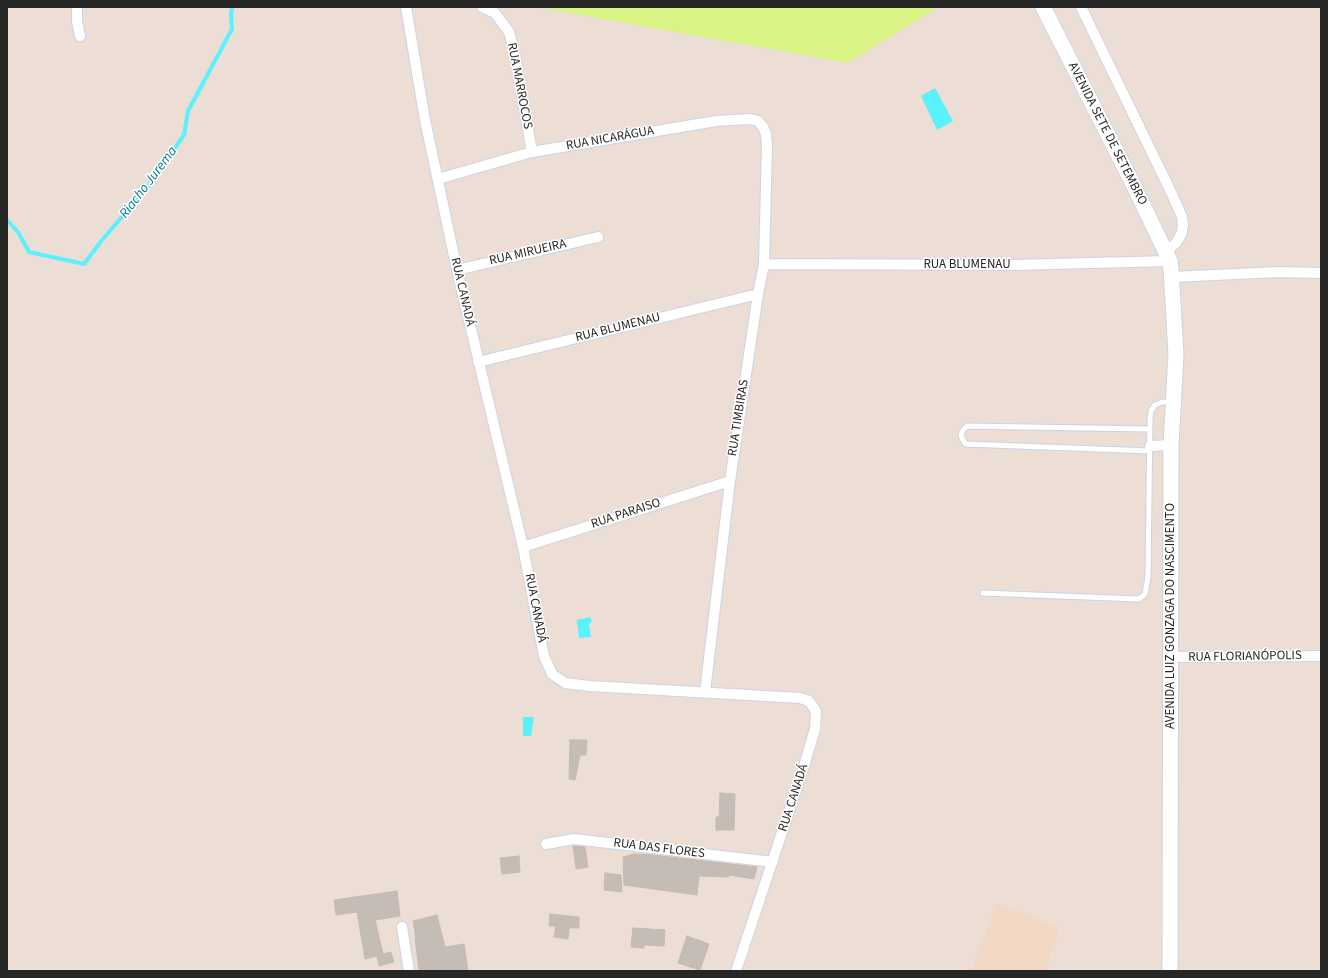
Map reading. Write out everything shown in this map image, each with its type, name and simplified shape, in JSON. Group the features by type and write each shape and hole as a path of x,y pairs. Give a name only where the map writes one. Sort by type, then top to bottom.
{"main road":[{"name":"AVENIDA SETE DE SETEMBRO","path":"1043,7 1167,257"},
{"name":"AVENIDA LUIZ GONZAGA DO NASCIMENTO","path":"1167,257 1172,276 1176,354 1172,445 1170,971"}],"street":[{"path":"77,7 77,21 80,36"},
{"name":"RUA CANADÁ","path":"406,7 423,113 457,270 523,547 544,656 552,674 565,683 578,685 800,698 808,702 816,711 815,729 773,862 736,971"},
{"name":"RUA MARROCOS","path":"482,7 495,14 509,32 513,46 532,152"},
{"path":"1081,7 1182,217 1183,226 1181,234 1167,257"},
{"name":"RUA NICARÁGUA","path":"438,179 532,152 734,119 750,119 758,121 766,134 768,145"},
{"name":"RUA TIMBIRAS","path":"705,692 730,481 758,294 764,264 768,145"},
{"name":"RUA MIRUEIRA","path":"457,270 598,237"},
{"name":"RUA BLUMENAU","path":"764,264 1012,265 1167,257"},
{"path":"1172,276 1278,272 1321,273"},
{"name":"RUA BLUMENAU","path":"478,362 758,294"},
{"path":"1150,448 1172,445"},
{"name":"RUA PARAISO","path":"523,547 730,481"},
{"name":"RUA FLORIANÓPOLIS","path":"1170,657 1321,656"},
{"name":"RUA DAS FLORES","path":"546,844 574,839 773,862"},
{"path":"402,927 409,971"}],"lane":[{"path":"983,594 1139,599 1147,590 1148,578 1149,429 1151,411 1156,405 1162,402 1174,402"},
{"path":"1149,429 967,426 961,435 962,440 966,444 1150,448"}],"shaded area":[{"path":"997,904 1060,927 1045,971 971,971"}],"green space":[{"path":"536,7 938,7 848,63"}],"water":[{"path":"935,88 953,121 937,130 921,96"},
{"path":"590,617 592,621 589,625 591,637 579,638 577,620"},
{"path":"523,717 534,717 531,736 523,736"}],"building":[{"path":"570,740 587,740 586,755 580,755 575,780 569,779"},
{"path":"720,793 735,794 734,830 716,830 716,817 719,817"},
{"path":"573,846 585,847 588,867 576,869"},
{"path":"634,854 757,867 754,879 729,875 729,877 699,876 697,895 624,885 623,857"},
{"path":"519,856 520,872 502,874 500,858"},
{"path":"605,873 621,875 622,892 604,890"},
{"path":"397,891 400,916 375,920 383,954 391,952 394,962 379,966 377,956 365,959 357,912 336,915 334,900"},
{"path":"550,914 579,917 579,928 569,928 568,939 554,937 556,926 549,926"},
{"path":"437,915 445,947 464,944 468,971 419,971 413,921"},
{"path":"633,928 665,930 664,946 644,945 644,948 631,947"},
{"path":"687,936 709,944 700,970 678,963"}],"waterway":[{"name":"Riacho Jurema","path":"7,220 18,232 29,252 84,264 102,240 146,189 184,135 188,111 232,29 231,13 233,7"}]}
